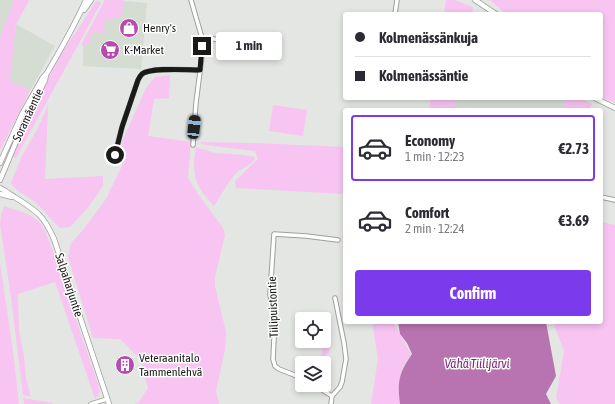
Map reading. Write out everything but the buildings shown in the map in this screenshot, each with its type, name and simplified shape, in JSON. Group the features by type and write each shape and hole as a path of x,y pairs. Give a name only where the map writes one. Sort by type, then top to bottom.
{"street":[{"name":"Soramäentie","path":"79,18 86,0"},
{"name":"Soramäentie","path":"0,163 22,114 38,85 47,73 91,0"},
{"path":"191,0 202,38 203,48 193,145"},
{"path":"395,12 397,0"},
{"path":"475,0 493,12"},
{"path":"202,38 242,44"},
{"path":"115,155 122,127 138,80 142,74 158,70 200,70"},
{"name":"Soramäentie","path":"0,180 47,73"},
{"path":"599,100 615,108"},
{"name":"Salpaharjuntie","path":"0,188 29,205 39,214 50,229 108,402"},
{"path":"0,194 16,198"},
{"path":"603,197 615,200"},
{"name":"Tiilipuistontie","path":"295,375 278,369 275,366 273,359 276,323 270,295 274,234 338,240"},
{"path":"331,404 332,396 342,382 346,359 335,298"},
{"path":"325,392 332,396"},
{"path":"91,404 108,402"}],"shaded area":[{"path":"0,0 14,0 0,38"},
{"path":"14,0 29,1 16,24 10,80 30,91 0,150 0,38"},
{"path":"105,0 123,0 122,14 119,17 105,19 104,33 93,32 88,45 81,45"},
{"path":"114,0 147,3 141,69 83,66 83,44"},
{"path":"446,0 454,0 473,7 472,12 444,12"},
{"path":"490,0 615,0 615,102 603,98 603,12 504,12"},
{"path":"96,1 101,3 16,158 13,157 17,143 31,112 52,71 67,44"},
{"path":"16,24 55,46 30,91 10,80"},
{"path":"170,75 169,98 154,99 148,136 191,142 188,178 223,228 225,235 215,277 215,286 226,332 225,350 216,391 219,404 135,404 139,402 148,388 140,359 120,339 93,338 68,257 71,243 83,230 106,199 122,166 122,142 146,88 155,77"},
{"path":"431,100 457,100 455,108 429,108"},
{"path":"457,100 565,100 563,108 455,108"},
{"path":"565,100 584,100 592,104 590,108 563,108"},
{"path":"48,105 45,179 103,176 103,185 99,192 87,209 70,227 60,228 33,200 11,183 22,156 38,128"},
{"path":"273,105 307,110 303,136 269,131"},
{"path":"198,142 343,147 343,194 236,188 235,181 258,159 255,151 205,145"},
{"path":"196,147 215,153 255,157 250,164 236,173 214,206 202,192 196,180 194,165"},
{"path":"4,206 31,216 39,222 45,232 53,251 100,390 95,399 55,282 18,294 19,330 24,356 26,379 31,397 23,395 0,224"},
{"path":"603,222 615,225 615,404 560,404 556,398 564,351 554,324 603,324"},
{"path":"0,263 13,351 19,404 0,404"},
{"path":"372,324 394,324 411,354 403,367 399,394 400,404 371,404 378,359"},
{"path":"323,348 329,348 329,353 326,354 327,356 321,356"},
{"path":"23,398 53,403 53,404 24,404"}],"water":[{"name":"Vähä Tiilijärvi","path":"398,324 546,324 556,376 546,394 551,404 400,404 400,378 404,367 412,354 407,343 400,334"}],"place":[{"name":"Henry's","path":"129,28"},
{"name":"K-Market","path":"110,50"},
{"name":"Veteraanitalo Tammenlehvä","path":"125,365"}],"route":[{"path":"115,155 122,127 138,80 142,74 158,70 200,70 202,46"}]}
